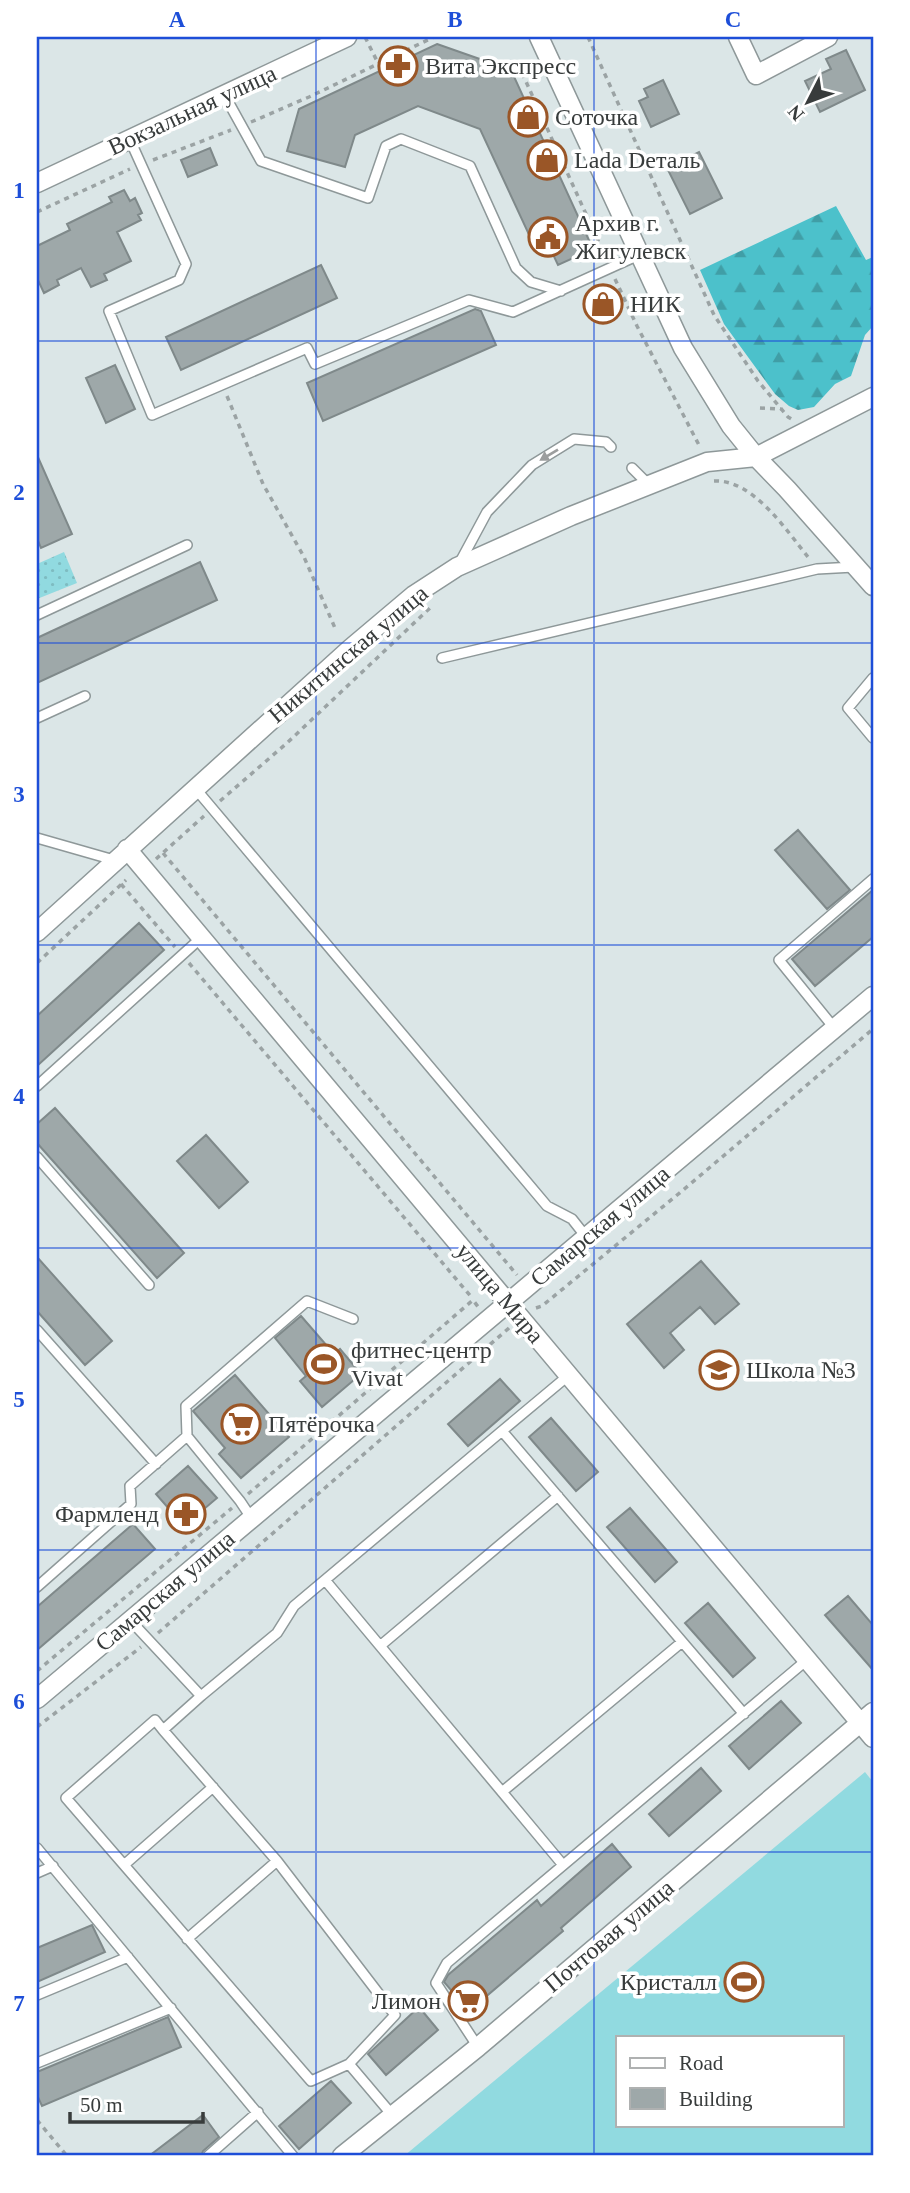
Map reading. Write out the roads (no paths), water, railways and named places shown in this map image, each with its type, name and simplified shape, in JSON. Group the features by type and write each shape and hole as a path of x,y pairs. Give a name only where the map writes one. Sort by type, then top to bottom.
{"street":[{"name":"Вокзальная улица","path":"37,183 347,37"},
{"path":"539,37 682,348 732,426 756,457 873,586"},
{"path":"738,37 756,75 828,37"},
{"path":"756,457 873,397"},
{"name":"Никитинская улица","path":"37,932 414,594 457,567 571,516 707,462 756,457"},
{"name":"улица Мира","path":"121,855 203,937 809,1659 867,1717 873,1738"},
{"name":"Самарская улица","path":"37,1699 873,996"},
{"name":"Почтовая улица","path":"342,2156 478,2047 867,1717"}],"lane":[{"path":"225,96 261,162 368,198 386,146 401,139 470,166 516,268 531,282 561,291"},
{"path":"130,140 186,264 179,280 109,311 152,415 307,348 315,364 469,299 513,312 641,254"},
{"path":"457,567 487,512 531,465 573,439 606,442 611,447"},
{"path":"632,468 649,485"},
{"path":"37,615 187,545"},
{"path":"442,658 817,569 856,566"},
{"path":"873,678 848,708 873,738"},
{"path":"37,718 85,696"},
{"path":"195,788 547,1206 572,1219 587,1238"},
{"path":"37,838 121,855"},
{"path":"835,1029 779,960 873,879"},
{"path":"37,1086 203,937"},
{"path":"37,1157 149,1285"},
{"path":"252,1519 187,1436 186,1406 307,1301 353,1319"},
{"path":"37,1330 156,1464"},
{"path":"163,1730 277,1633 294,1606 569,1375"},
{"path":"502,1431 744,1714"},
{"path":"37,1587 131,1504 130,1486 187,1436"},
{"path":"380,1646 558,1496"},
{"path":"325,1580 564,1865"},
{"path":"130,1620 201,1696"},
{"path":"502,1792 682,1642"},
{"path":"478,2047 436,1983 447,1963 809,1659"},
{"path":"155,1720 163,1730 277,1861 395,2015 349,2064 311,2081 66,1798 155,1720"},
{"path":"124,1865 212,1787"},
{"path":"37,1848 293,2156"},
{"path":"187,1938 277,1861"},
{"path":"37,1873 53,1866"},
{"path":"37,1995 128,1957"},
{"path":"37,2063 171,2008"},
{"path":"349,2064 393,2116"},
{"path":"208,2156 258,2112"}],"place":[{"name":"Вита Экспресс","path":"398,66"},
{"name":"Соточка","path":"528,117"},
{"name":"Lada Dеталь","path":"547,160"},
{"name":"Архив г. Жигулевск","path":"548,237"},
{"name":"НИК","path":"603,304"},
{"name":"фитнес-центр Vivat","path":"324,1364"},
{"name":"Школа №3","path":"719,1370"},
{"name":"Пятёрочка","path":"241,1424"},
{"name":"Фармленд","path":"186,1514"},
{"name":"Кристалл","path":"744,1982"},
{"name":"Лимон","path":"468,2001"}]}
